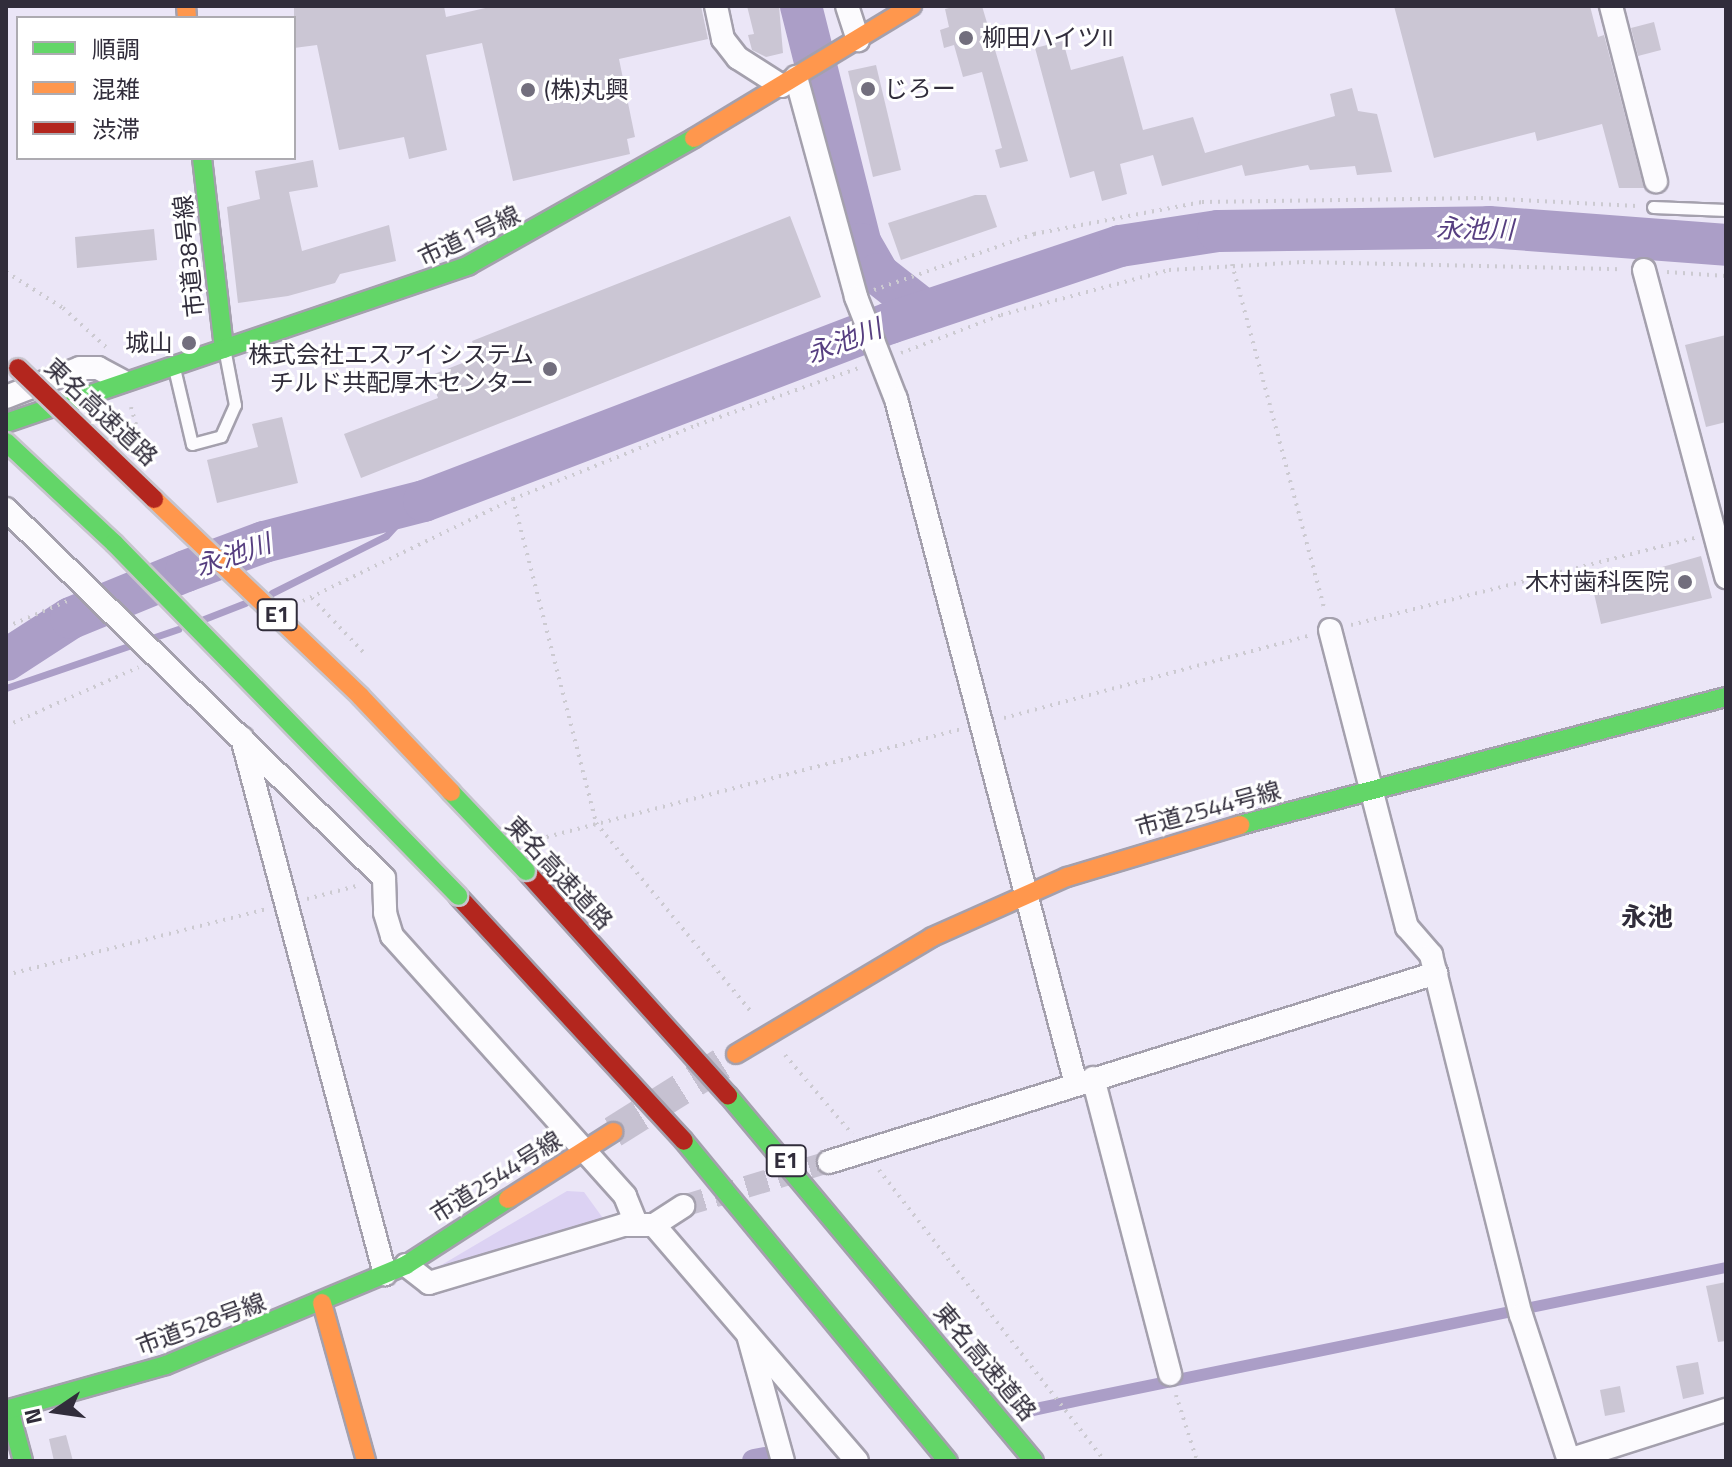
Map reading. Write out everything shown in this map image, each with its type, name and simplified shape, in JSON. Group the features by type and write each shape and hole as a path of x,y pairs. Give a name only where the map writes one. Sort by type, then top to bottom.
{"main road":[{"name":"市道1号線","path":"6,423 122,381 416,287 491,254 795,78 912,6"},
{"name":"市道38号線","path":"202,160 224,349"},
{"name":"東名高速道路","path":"12,362 361,697 526,871 768,1139 1034,1461"},
{"name":"E1","path":"6,442 114,543 458,896 716,1175 948,1461"},
{"name":"市道2544号線","path":"736,1054 932,937 1026,893 1132,855 1726,697"},
{"name":"市道2544号線","path":"406,1265 613,1132"},
{"name":"市道528号線","path":"8,1410 166,1365 322,1303 406,1265"},
{"path":"322,1303 366,1461"},
{"path":"8,1410 23,1461"}],"street":[{"path":"716,6 723,39 738,58 795,78 858,302 876,359 896,399 1026,893 1085,1081 1172,1381"},
{"path":"847,6 858,40"},
{"path":"1611,6 1656,181"},
{"path":"1644,270 1720,532 1726,577"},
{"path":"6,397 80,368 98,368 122,381"},
{"path":"6,509 97,593 384,878 385,913 392,936 584,1149 645,1224 746,1329 857,1461"},
{"path":"1330,630 1407,927 1431,955 1520,1310 1569,1461 1726,1410"},
{"path":"242,737 385,1274"},
{"path":"829,1162 1436,973"},
{"path":"406,1265 429,1283 645,1224 683,1206"},
{"path":"746,1329 783,1461"}],"lane":[{"path":"1653,207 1726,210"},
{"path":"173,365 192,444 221,436 235,405 224,349"}],"path":[{"path":"880,288 1034,234 1202,202 1481,198 1653,207"},
{"path":"1232,264 1330,630"},
{"path":"917,347 1001,315 1081,293 1169,270 1232,264 1644,270 1726,276"},
{"path":"6,272 63,308 86,333 116,354"},
{"path":"312,598 513,499 697,425 876,359"},
{"path":"513,499 596,823 769,1034"},
{"path":"538,839 1330,630 1720,532"},
{"path":"6,627 97,593"},
{"path":"6,726 158,653"},
{"path":"6,975 384,878"},
{"path":"793,1065 864,1150 1059,1398 1062,1410 1105,1461"},
{"path":"1172,1381 1197,1461"}],"shaded area":[{"path":"567,1191 584,1192 605,1221 438,1267"},
{"path":"1726,1262 1726,1273 1034,1416 1025,1405"}],"building":[{"path":"294,6 444,6 446,17 494,6 701,6 708,39 619,59 635,137 627,139 630,154 513,181 482,43 426,55 447,150 409,159 404,137 339,150 317,45 296,48"},
{"path":"747,6 779,6 783,53 766,57 752,50 748,35 754,34"},
{"path":"982,6 1028,161 1000,168 995,150 1002,148 982,72 963,77 954,45 944,48 940,30 949,27 945,9"},
{"path":"1394,6 1590,6 1598,37 1604,35 1644,188 1619,188 1602,124 1537,141 1535,132 1434,158"},
{"path":"1654,22 1661,50 1638,56 1631,28"},
{"path":"1063,41 1071,70 1123,56 1143,130 1193,117 1205,153 1335,116 1330,94 1352,88 1358,111 1377,114 1392,172 1357,175 1355,166 1310,170 1308,165 1245,176 1242,165 1162,186 1153,155 1120,164 1127,194 1102,201 1094,171 1070,178 1035,48"},
{"path":"876,65 901,170 873,177 848,71"},
{"path":"313,160 318,187 289,192 302,251 389,225 396,261 340,274 335,283 288,296 238,303 227,207 260,199 255,171"},
{"path":"975,195 986,195 997,227 901,260 888,223"},
{"path":"790,216 821,297 361,478 344,434 438,398 429,376 478,357 472,341"},
{"path":"154,229 157,260 77,268 75,237"},
{"path":"1726,335 1726,422 1706,427 1685,345"},
{"path":"282,417 298,483 217,503 207,460 258,447 252,424"},
{"path":"1701,556 1712,598 1601,624 1590,576 1614,571 1616,580"},
{"path":"1726,1282 1726,1341 1718,1342 1706,1286"},
{"path":"1698,1362 1704,1394 1683,1399 1676,1366"},
{"path":"1620,1386 1625,1412 1605,1416 1600,1390"},
{"path":"66,1435 73,1461 54,1461 49,1439"}],"waterway":[{"path":"801,6 861,244 878,274 925,311"},
{"name":"永池川","path":"6,660 71,618 264,542 424,501 890,323 1120,246 1218,231 1489,227 1726,245"},
{"path":"272,593 386,536 416,503"},
{"path":"204,619 245,603"},
{"path":"6,688 178,629"},
{"path":"754,1461 765,1459"}],"tunnel":[{"path":"613,1132 726,1061"},
{"path":"683,1206 829,1162"}],"traffic: fast":[{"path":"6,423 469,265 694,138"},
{"path":"202,160 224,349"},
{"path":"6,442 114,543 458,896"},
{"path":"1240,825 1726,697"},
{"path":"451,792 526,871"},
{"path":"728,1095 1034,1461"},
{"path":"684,1141 948,1461"},
{"path":"6,1410 166,1365 406,1265 508,1199"},
{"path":"9,1409 23,1461"}],"traffic: slow":[{"path":"186,6 187,16"},
{"path":"694,138 912,6"},
{"path":"154,499 361,697 451,792"},
{"path":"736,1054 932,937 1067,877 1240,825"},
{"path":"508,1199 613,1132"},
{"path":"322,1303 366,1461"}],"traffic: jam":[{"path":"18,368 154,499"},
{"path":"526,871 728,1095"},
{"path":"458,896 684,1141"}],"place":[{"name":"柳田ハイツII","path":"966,38"},
{"name":"じろー","path":"868,89"},
{"name":"(株)丸興","path":"528,90"},
{"name":"城山","path":"189,343"},
{"name":"株式会社エスアイシステム チルド共配厚木センター","path":"550,369"},
{"name":"木村歯科医院","path":"1685,582"}],"district":[{"name":"永池","path":"1647,917"}]}
